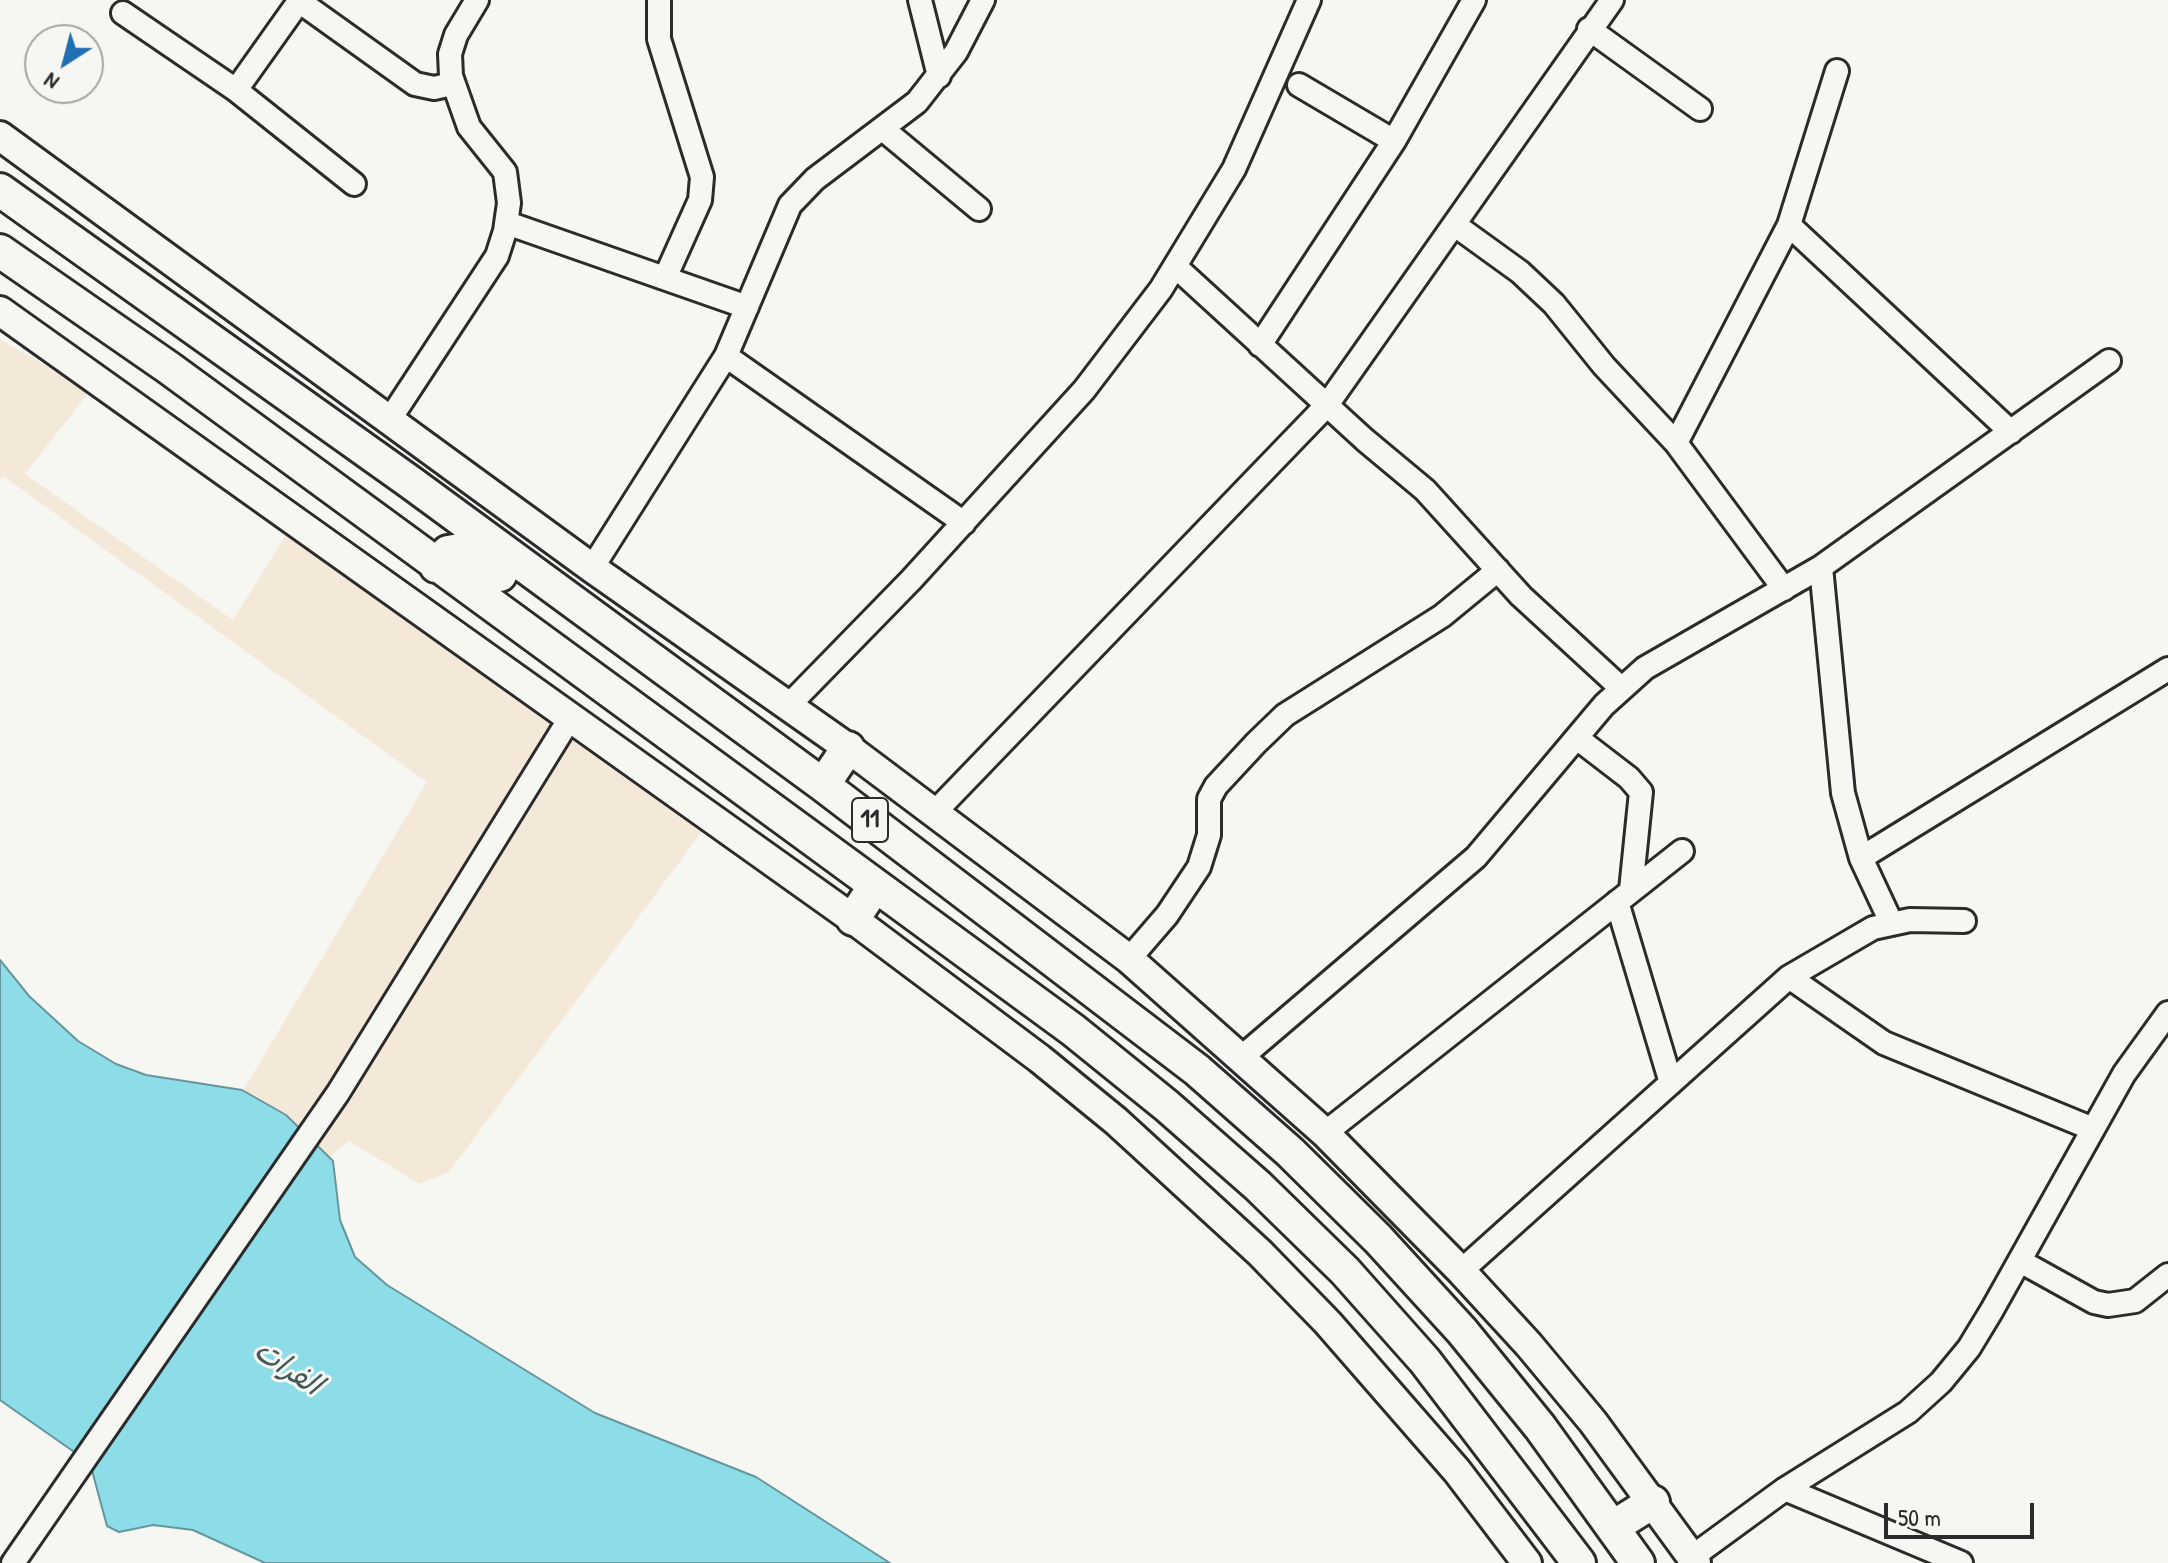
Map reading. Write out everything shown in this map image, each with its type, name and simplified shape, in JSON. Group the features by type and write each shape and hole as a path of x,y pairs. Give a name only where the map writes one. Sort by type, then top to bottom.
{"highway":[{"name":"11","path":"0,190 410,482 823,785 1100,993 1197,1070 1290,1152 1378,1239 1462,1331 1540,1427 1638,1563"},
{"name":"11","path":"0,251 169,368 1073,1030 1258,1186 1345,1271 1425,1361 1579,1563"},
{"path":"169,368 236,398 379,501 389,503 399,499 410,482"},
{"path":"436,566 452,551 468,552 664,693 759,738"},
{"path":"823,785 848,748"},
{"path":"853,919 875,886"},
{"path":"1613,1527 1653,1502"}],"main road":[{"path":"0,136 592,568 848,748 1129,959 1243,1056 1325,1133 1461,1271 1538,1356 1653,1502 1694,1560"},
{"path":"0,311 853,919 1040,1059 1116,1121 1260,1253 1394,1396 1527,1563"}],"street":[{"path":"659,0 659,39 702,177 700,200 665,278"},
{"path":"920,0 939,76"},
{"path":"592,568 726,356 790,205 815,179 884,130 939,76 983,0"},
{"path":"789,705 964,523 1084,390 1176,267 1234,169 1309,0"},
{"path":"1260,345 1394,141 1474,0"},
{"path":"934,813 1327,405 1612,0"},
{"path":"236,90 299,1 415,84 434,88 452,84"},
{"path":"390,419 497,256 507,223 509,203 505,172 469,127 452,84 450,54 470,2"},
{"path":"123,13 236,90 354,184"},
{"path":"1589,29 1700,109"},
{"path":"1676,443 1789,225 1837,71"},
{"path":"1299,85 1394,141"},
{"path":"884,130 979,209"},
{"path":"507,223 747,307"},
{"path":"1455,225 1488,247 1554,304 1604,366 1676,443 1784,589"},
{"path":"1789,225 2011,432"},
{"path":"1176,267 1425,490 1498,570 1621,688"},
{"path":"726,356 964,523"},
{"path":"1243,1056 1476,857 1621,688 1672,651 1821,567 2109,361"},
{"path":"1821,567 1843,793 1861,858 1891,922"},
{"path":"1129,959 1167,915 1199,867 1209,835 1209,799 1216,786 1256,743 1285,715 1442,616 1498,570"},
{"path":"1861,858 2168,669"},
{"path":"13,1563 338,1093 570,718"},
{"path":"1577,738 1629,778 1641,792 1624,896 1671,1083"},
{"path":"1325,1133 1682,851"},
{"path":"1461,1271 1789,977 1856,935 1891,922 1964,921"},
{"path":"1789,977 1884,1043 2093,1129"},
{"path":"1694,1560 1785,1489 1908,1412 1941,1382 1969,1348 2130,1064 2168,1013"},
{"path":"2020,1261 2094,1302 2108,1305 2135,1301 2168,1275"},
{"path":"1785,1489 1961,1563"}],"shaded area":[{"path":"0,339 89,392 25,474 233,620 291,527 704,829 449,1172 420,1184 349,1141 316,1167 241,1094 427,782 3,476 0,479"}],"water":[{"name":"الفرات","path":"0,960 29,996 78,1041 116,1064 146,1075 242,1090 286,1115 333,1161 340,1220 355,1257 387,1285 595,1413 756,1477 890,1563 265,1563 193,1530 153,1525 119,1532 107,1526 90,1463 0,1400"}]}
